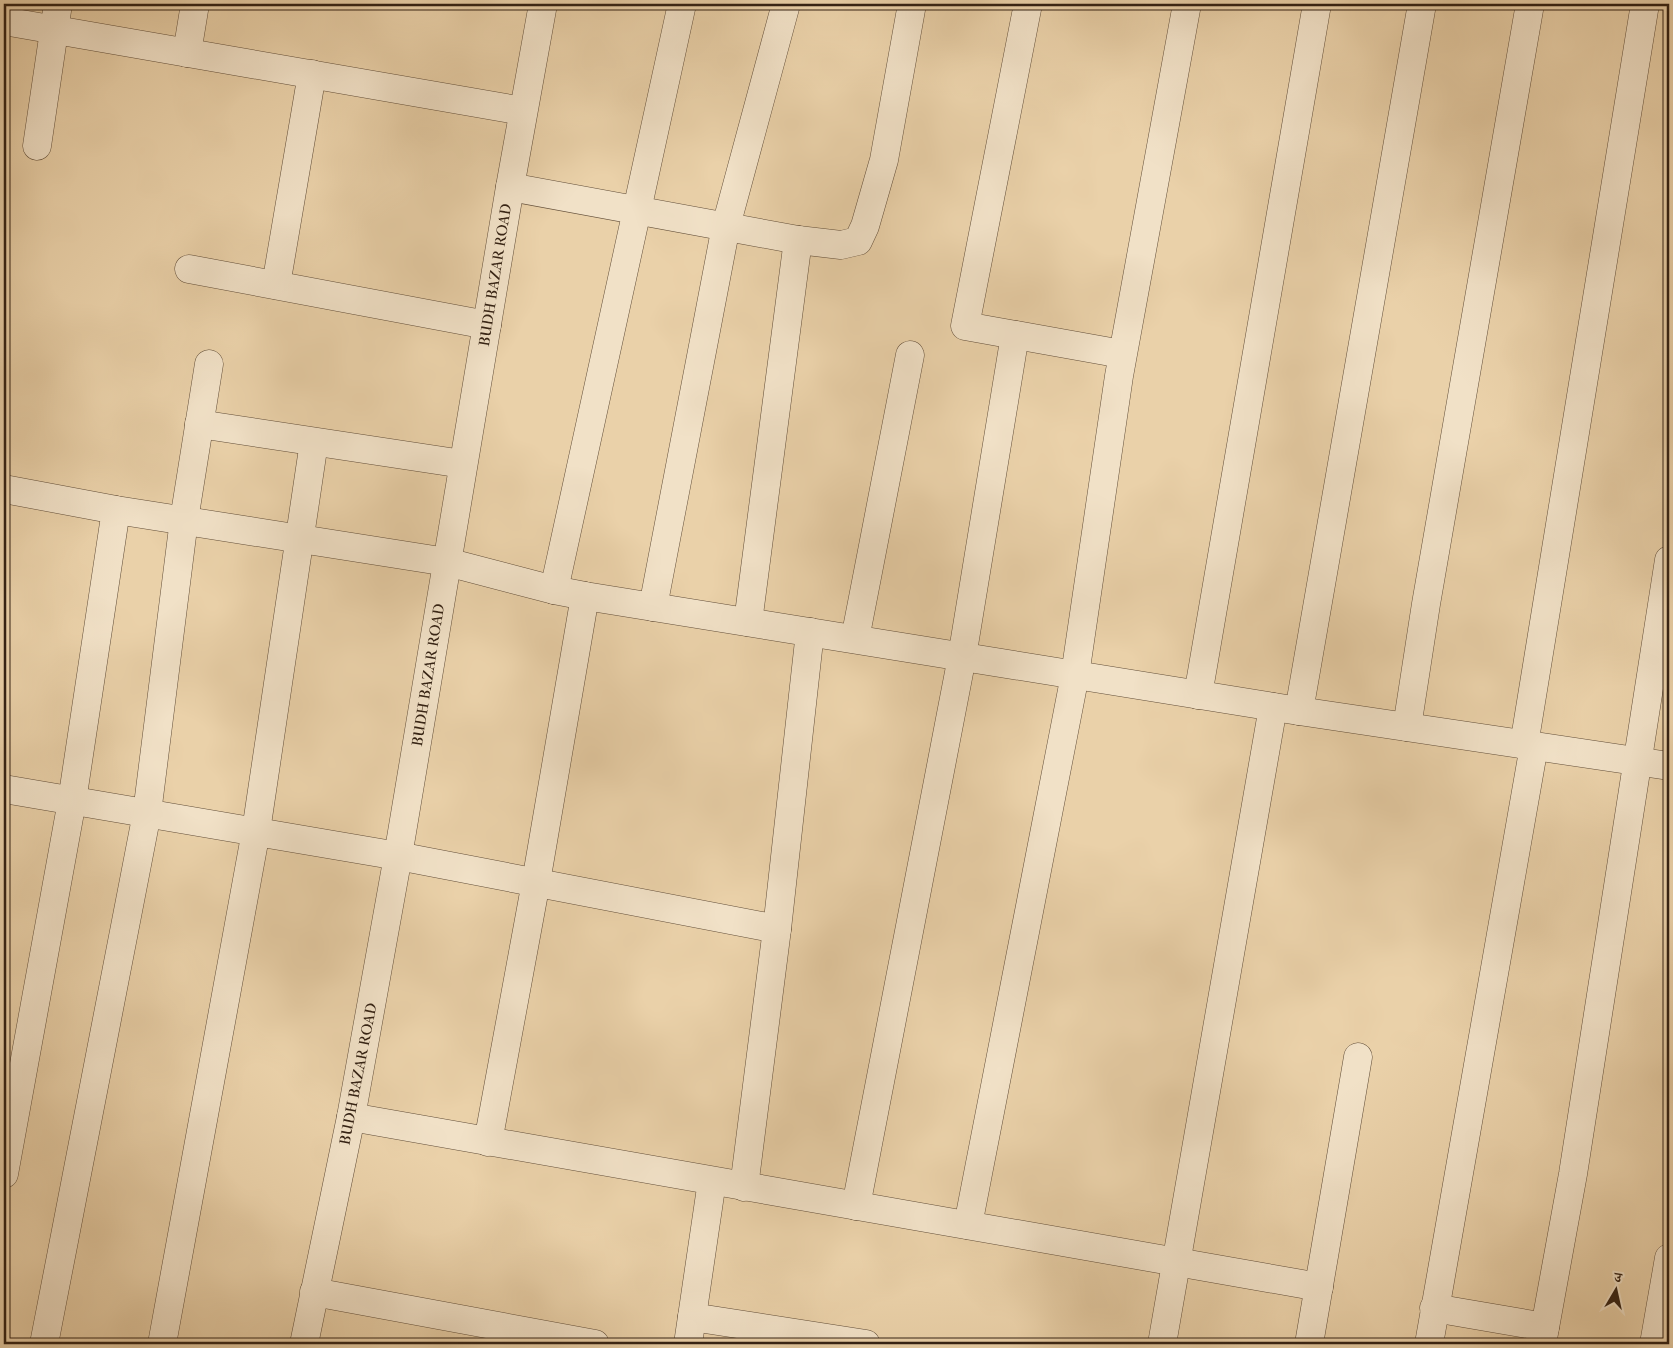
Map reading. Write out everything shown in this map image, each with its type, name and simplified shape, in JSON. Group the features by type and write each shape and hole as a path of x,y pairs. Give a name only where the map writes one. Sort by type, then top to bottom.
{"street":[{"path":"188,52 195,4"},
{"name":"BUDH BAZAR ROAD","path":"304,1344 351,1117 398,856 510,187 543,4"},
{"path":"554,590 682,4"},
{"path":"653,607 726,226 786,4"},
{"path":"510,187 798,240 842,245 858,241 865,226 884,160 912,4"},
{"path":"1028,4 965,326 1122,354"},
{"path":"968,1226 1075,675 1122,354 1187,4"},
{"path":"1198,695 1317,4"},
{"path":"1162,1344 1176,1261 1378,252 1422,4"},
{"path":"1407,727 1428,594 1530,4"},
{"path":"1429,1344 1529,745 1645,4"},
{"path":"37,146 56,16"},
{"path":"4,20 56,16 188,52 523,111"},
{"path":"276,285 312,74"},
{"path":"748,622 798,240"},
{"path":"188,269 487,325"},
{"path":"856,1206 962,657 1015,335"},
{"path":"855,639 910,355"},
{"path":"44,1344 147,813 184,520 209,364"},
{"path":"199,424 463,464"},
{"path":"162,1344 256,831 314,442"},
{"path":"4,489 116,510 447,562 554,590 585,596 1286,709 1669,766"},
{"path":"4,1174 72,801 116,510"},
{"path":"1434,1308 1544,1336 1573,1174 1669,560"},
{"path":"488,1142 536,882 585,596"},
{"path":"744,1187 777,929 810,632"},
{"path":"4,789 398,856 777,929"},
{"path":"1309,1344 1358,1057"},
{"path":"351,1117 1319,1287"},
{"path":"688,1344 712,1181"},
{"path":"1654,1344 1669,1258"},
{"path":"314,1292 595,1344"},
{"path":"692,1317 866,1344"}]}
